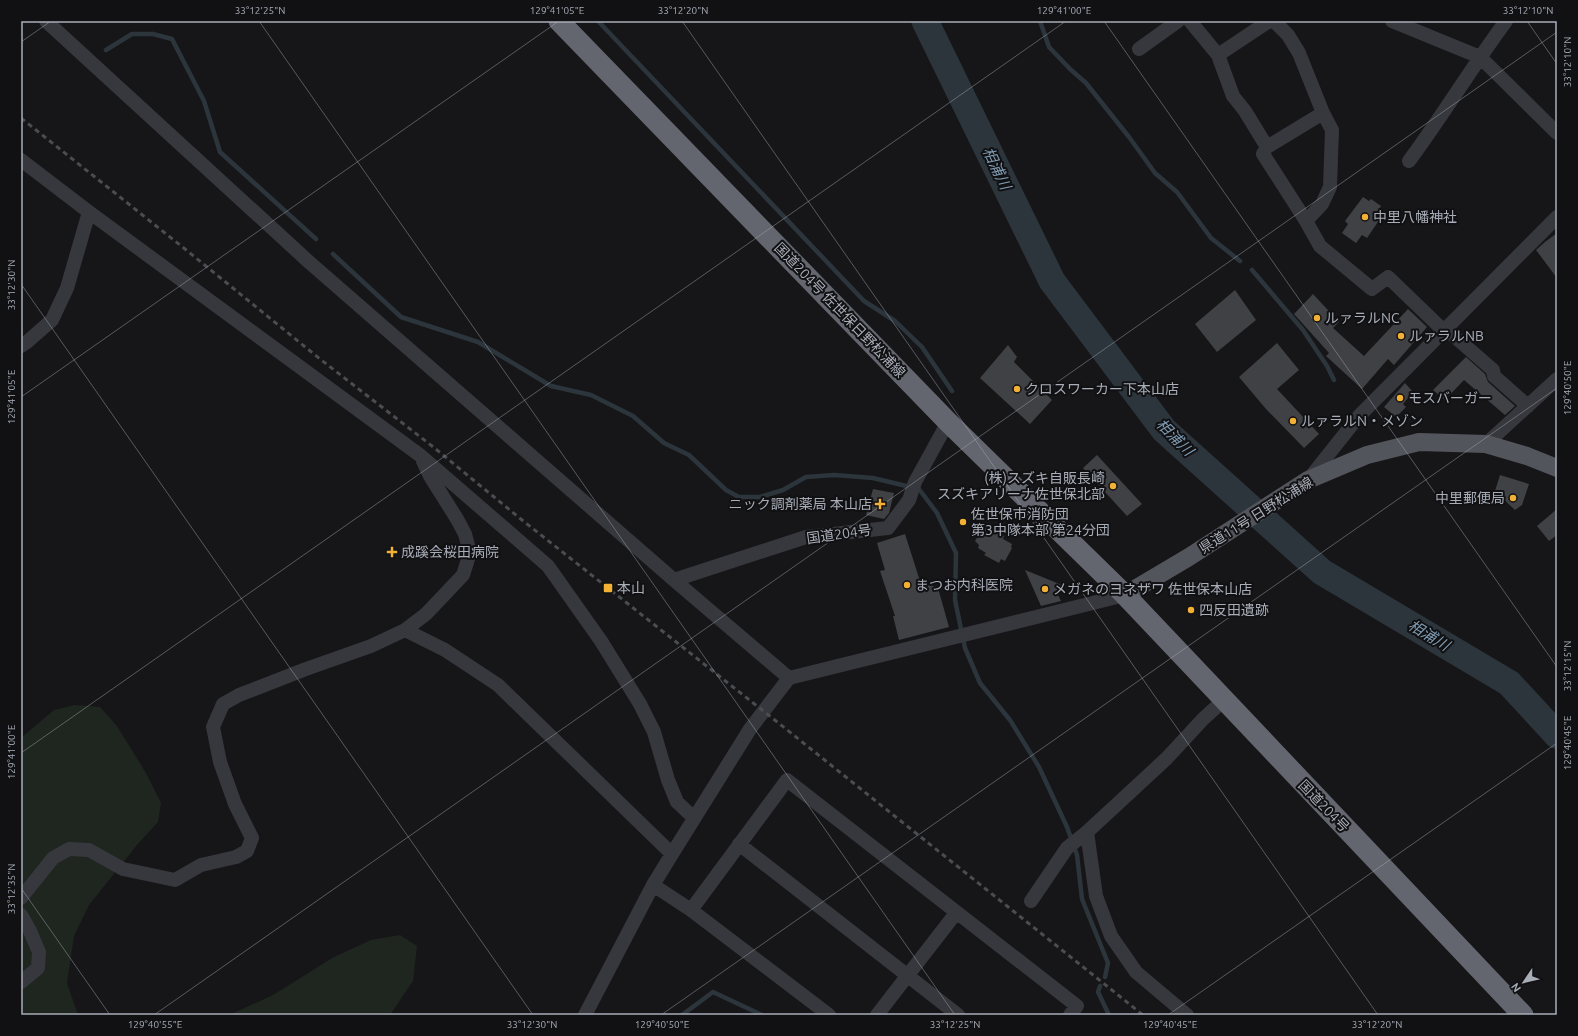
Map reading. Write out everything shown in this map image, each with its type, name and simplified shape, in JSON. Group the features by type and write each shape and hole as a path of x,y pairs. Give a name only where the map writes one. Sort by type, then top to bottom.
{"highway":[{"name":"国道204号 佐世保日野松浦線","path":"559,21 948,422 1125,595"},
{"name":"国道204号","path":"1125,595 1524,1015"}],"main road":[{"name":"県道11号 日野松浦線","path":"1125,595 1189,557 1308,480 1367,455 1419,442 1486,444 1527,456 1557,468"}],"street":[{"path":"46,21 299,253 674,580 789,678"},
{"path":"1139,49 1178,21"},
{"path":"1190,21 1218,55 1233,96 1267,147"},
{"path":"1218,55 1269,21"},
{"path":"1274,21 1288,35 1299,53 1323,113 1332,130 1330,187 1322,204 1306,221"},
{"path":"1392,21 1480,57 1557,133"},
{"path":"1409,161 1506,21"},
{"path":"1323,113 1267,147 1263,154 1306,221 1320,246 1372,289 1388,277 1445,330 1493,370 1494,376 1528,406"},
{"path":"21,160 89,212 421,456 548,566 601,641 640,704 654,732 668,780 677,802 694,818"},
{"path":"21,346 52,320 67,288 89,212"},
{"path":"1308,480 1360,416 1557,217"},
{"path":"1486,444 1557,379"},
{"name":"国道204号","path":"674,580 806,537 888,528 909,500 915,482 948,422"},
{"path":"21,898 53,858 69,849 89,850 123,869 176,880 201,865 236,857 247,850 252,838 235,804 220,762 213,727 223,704 239,695 371,646 405,630 426,614 463,575 470,553 465,534 430,476 421,456"},
{"path":"585,1015 672,854 750,729 789,678 1125,595"},
{"path":"405,630 445,650 498,685 672,854"},
{"path":"1031,901 1067,848 1087,832 1167,758 1203,719 1224,700"},
{"path":"691,910 787,780 1077,1006 1070,1015"},
{"path":"1087,832 1096,896 1111,936 1136,972 1187,1015"},
{"path":"739,844 958,1015"},
{"path":"654,885 691,910 829,1015"},
{"path":"877,1015 956,913"},
{"path":"21,915 30,930 39,952 38,968 21,982"}],"shaded area":[{"path":"75,705 100,707 117,726 146,773 161,803 158,822 137,845 89,905 74,936 67,983 78,1015 21,1015 21,738 54,710"},
{"path":"400,935 417,946 413,981 390,1015 229,1015 273,995 334,957 371,940"}],"building":[{"name":"中里八幡神社","path":"1363,197 1369,201 1371,199 1381,206 1379,209 1384,213 1367,238 1362,235 1356,243 1342,233 1348,224 1345,221"},
{"path":"1557,233 1557,278 1536,250"},
{"path":"1235,290 1256,320 1217,352 1195,324"},
{"path":"1313,294 1339,322 1333,328 1364,356 1408,309 1427,327 1394,365 1388,359 1362,389 1326,356 1329,353 1294,314"},
{"path":"1277,343 1299,370 1277,389 1319,434 1304,448 1266,409 1239,377"},
{"name":"クロスワーカー下本山店","path":"1008,345 1017,357 1014,362 1052,400 1030,424 980,378"},
{"path":"1466,357 1485,374 1488,382 1515,406 1505,415 1464,380 1445,400 1433,390"},
{"name":"モスバーガー","path":"1405,383 1413,392 1403,404 1406,407 1396,417 1384,407"},
{"name":"(株)スズキ自販長崎 スズキアリーナ佐世保北部","path":"1097,455 1142,504 1127,516 1083,468"},
{"name":"中里郵便局","path":"1500,475 1529,484 1522,505 1515,510 1495,491"},
{"name":"ニック調剤薬局 本山店","path":"873,489 894,493 889,513 884,519 866,515"},
{"path":"1557,509 1557,535 1549,541 1537,526"},
{"path":"984,525 1004,536 1003,539 1012,544 1012,548 1005,561 1001,559 999,563 984,555 986,553 978,548 979,545 975,541"},
{"name":"まつお内科医院","path":"905,534 920,581 938,588 949,627 899,640 893,616 895,616 880,571 885,570 877,543"},
{"name":"メガネのヨネザワ 佐世保本山店","path":"1025,570 1062,585 1056,591 1061,601 1041,606"}],"waterway":[{"path":"598,21 864,301 895,321 922,347 952,391"},
{"name":"相浦川","path":"925,21 1052,281 1164,430 1322,572 1509,683 1557,735"},
{"path":"1040,21 1049,47 1086,83 1129,137 1155,173 1177,192 1211,238 1240,261"},
{"path":"106,50 132,34 153,34 172,39 204,101 220,152 316,239"},
{"path":"333,254 401,317 478,342 551,386 591,395 633,416 664,443 689,455 726,490 739,497 760,497 783,490 806,477 834,475 873,478 919,489 937,513 956,553 955,600 965,648 980,683 1010,720 1039,767 1067,827 1077,855 1082,899 1108,963 1105,977"},
{"path":"1252,270 1303,330 1327,366 1334,380"},
{"path":"1100,986 1098,992 1109,1015"},
{"path":"682,1015 713,992 762,1015"}],"railway":[{"path":"21,118 320,359 432,446 522,520 1143,1015"}],"place":[{"name":"中里八幡神社","path":"1365,217"},
{"name":"ルァラルNC","path":"1317,318"},
{"name":"ルァラルNB","path":"1401,336"},
{"name":"クロスワーカー下本山店","path":"1017,389"},
{"name":"モスバーガー","path":"1400,398"},
{"name":"ルァラルN・メゾン","path":"1293,421"},
{"name":"(株)スズキ自販長崎 スズキアリーナ佐世保北部","path":"1113,486"},
{"name":"中里郵便局","path":"1513,498"},
{"name":"ニック調剤薬局 本山店","path":"880,504"},
{"name":"佐世保市消防団 第3中隊本部 第24分団","path":"963,522"},
{"name":"成蹊会桜田病院","path":"392,552"},
{"name":"まつお内科医院","path":"907,585"},
{"name":"本山","path":"608,588"},
{"name":"メガネのヨネザワ 佐世保本山店","path":"1045,589"},
{"name":"四反田遺跡","path":"1191,610"}]}
